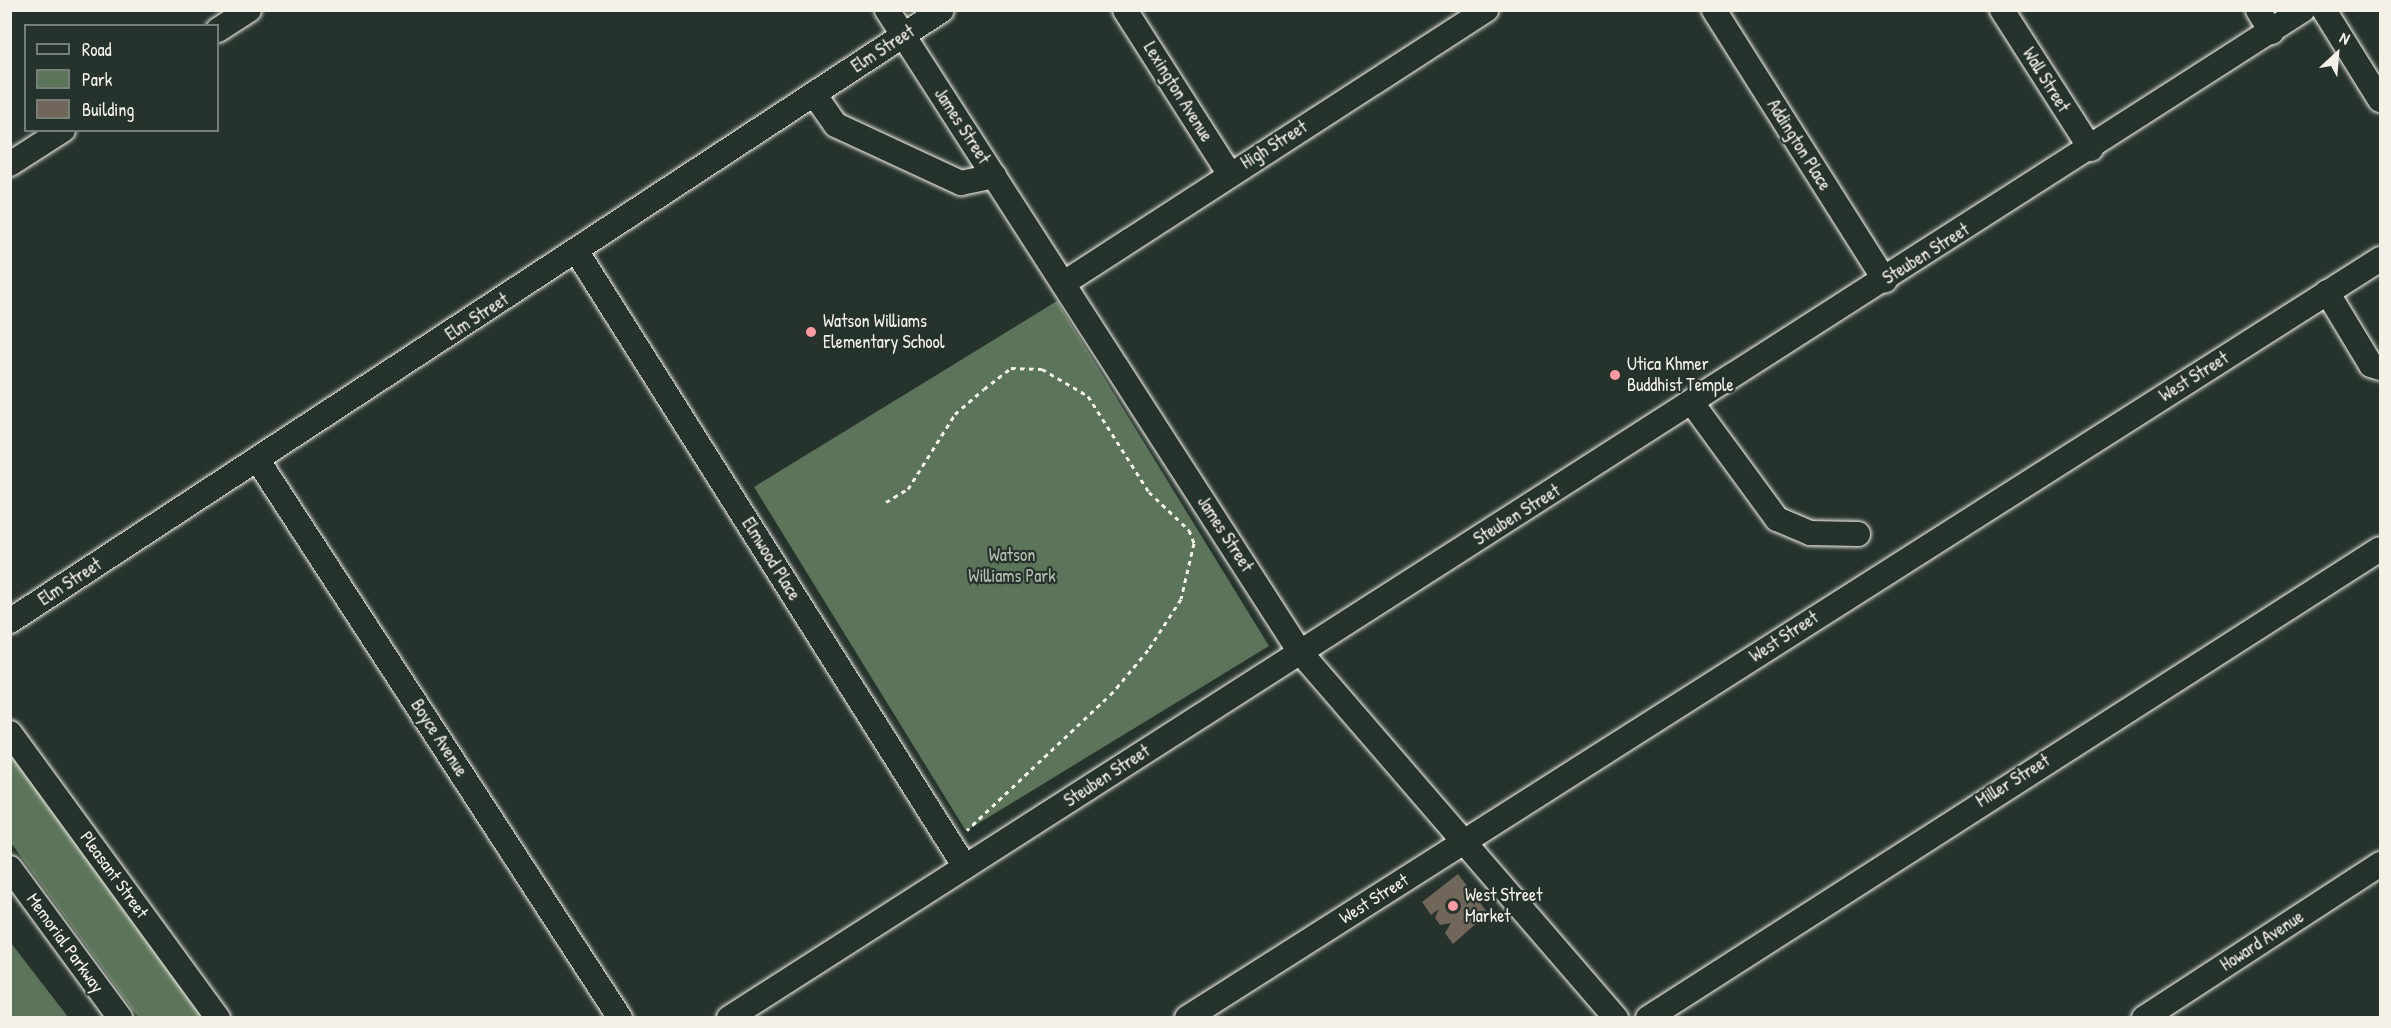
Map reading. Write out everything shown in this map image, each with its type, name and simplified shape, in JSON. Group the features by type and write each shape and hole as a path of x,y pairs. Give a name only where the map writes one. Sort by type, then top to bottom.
{"street":[{"path":"219,29 249,10"},
{"name":"James Street","path":"887,10 1300,652 1462,843 1616,1017"},
{"name":"Elm Street","path":"10,621 577,252 942,10"},
{"name":"Lexington Avenue","path":"1125,10 1229,173"},
{"name":"High Street","path":"1064,283 1229,173 1486,10"},
{"name":"Addington Place","path":"1714,10 1885,280"},
{"name":"Wall Street","path":"2002,10 2091,149"},
{"path":"2258,10 2271,32"},
{"path":"2307,11 2380,100"},
{"name":"Steuben Street","path":"729,1017 2307,11"},
{"path":"814,94 836,125 961,183 994,176"},
{"path":"10,164 60,132"},
{"name":"Elmwood Place","path":"577,252 965,867"},
{"name":"West Street","path":"1187,1017 2327,292 2378,266"},
{"path":"2327,292 2371,364 2380,368"},
{"path":"1692,403 1777,519 1810,533 1858,534"},
{"name":"Boyce Avenue","path":"256,459 620,1017"},
{"name":"Miller Street","path":"1648,1017 2380,549"},
{"name":"Pleasant Street","path":"10,733 218,1017"},
{"name":"Howard Avenue","path":"2144,1017 2380,864"},
{"name":"Memorial Parkway","path":"10,868 120,1017"}],"path":[{"path":"886,502 908,489 955,414 984,389 1011,368 1042,369 1088,396 1149,492 1189,530 1194,543 1181,599 1148,650 1113,692 966,831"}],"green space":[{"name":"Watson Williams Park","path":"1057,301 1269,646 966,831 754,487"},
{"path":"10,749 209,1017 138,1017 11,843"},
{"path":"11,943 68,1017 11,1017"}],"building":[{"name":"West Street Market","path":"1458,874 1488,913 1453,944 1445,933 1451,923 1440,925 1435,918 1439,909 1431,915 1422,902"}],"place":[{"name":"Watson Williams Elementary School","path":"811,332"},
{"name":"Utica Khmer Buddhist Temple","path":"1615,375"},
{"name":"West Street Market","path":"1453,906"}]}
